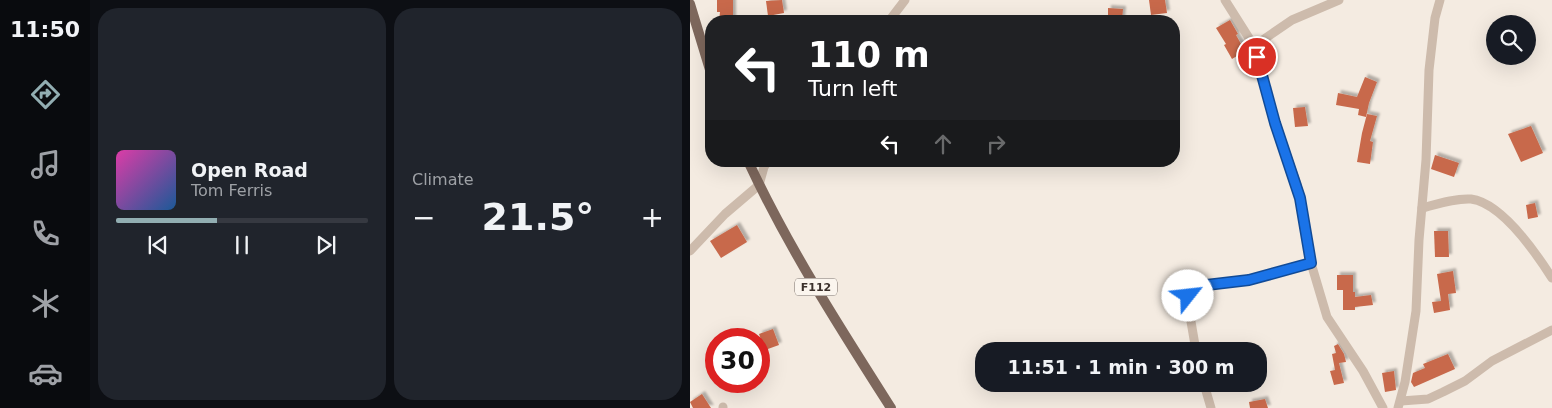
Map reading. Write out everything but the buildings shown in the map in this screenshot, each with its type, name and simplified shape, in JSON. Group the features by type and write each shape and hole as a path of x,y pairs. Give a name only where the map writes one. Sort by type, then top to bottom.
{"main road":[{"path":"690,4 705,53"},
{"name":"F112","path":"751,167 791,245 891,408"}],"street":[{"path":"894,15 905,0"},
{"path":"1225,0 1254,46 1275,123 1299,191 1311,263 1327,317 1362,371 1383,408"},
{"path":"1254,46 1292,20 1339,0"},
{"path":"1440,0 1432,40 1422,208 1418,240 1416,311 1399,405 1428,399 1444,392 1465,381 1492,361 1552,330"},
{"path":"690,251 725,214 759,185 764,167"},
{"path":"1422,208 1470,199 1484,202 1516,230 1541,260 1552,278"},
{"path":"1194,342 1188,304 1188,296 1193,288 1249,280 1311,263"},
{"path":"1200,408 1210,406 1206,392"}],"route":[{"path":"1188,296 1193,288 1198,286 1249,280 1311,263 1297,184 1275,123 1257,57"}]}
